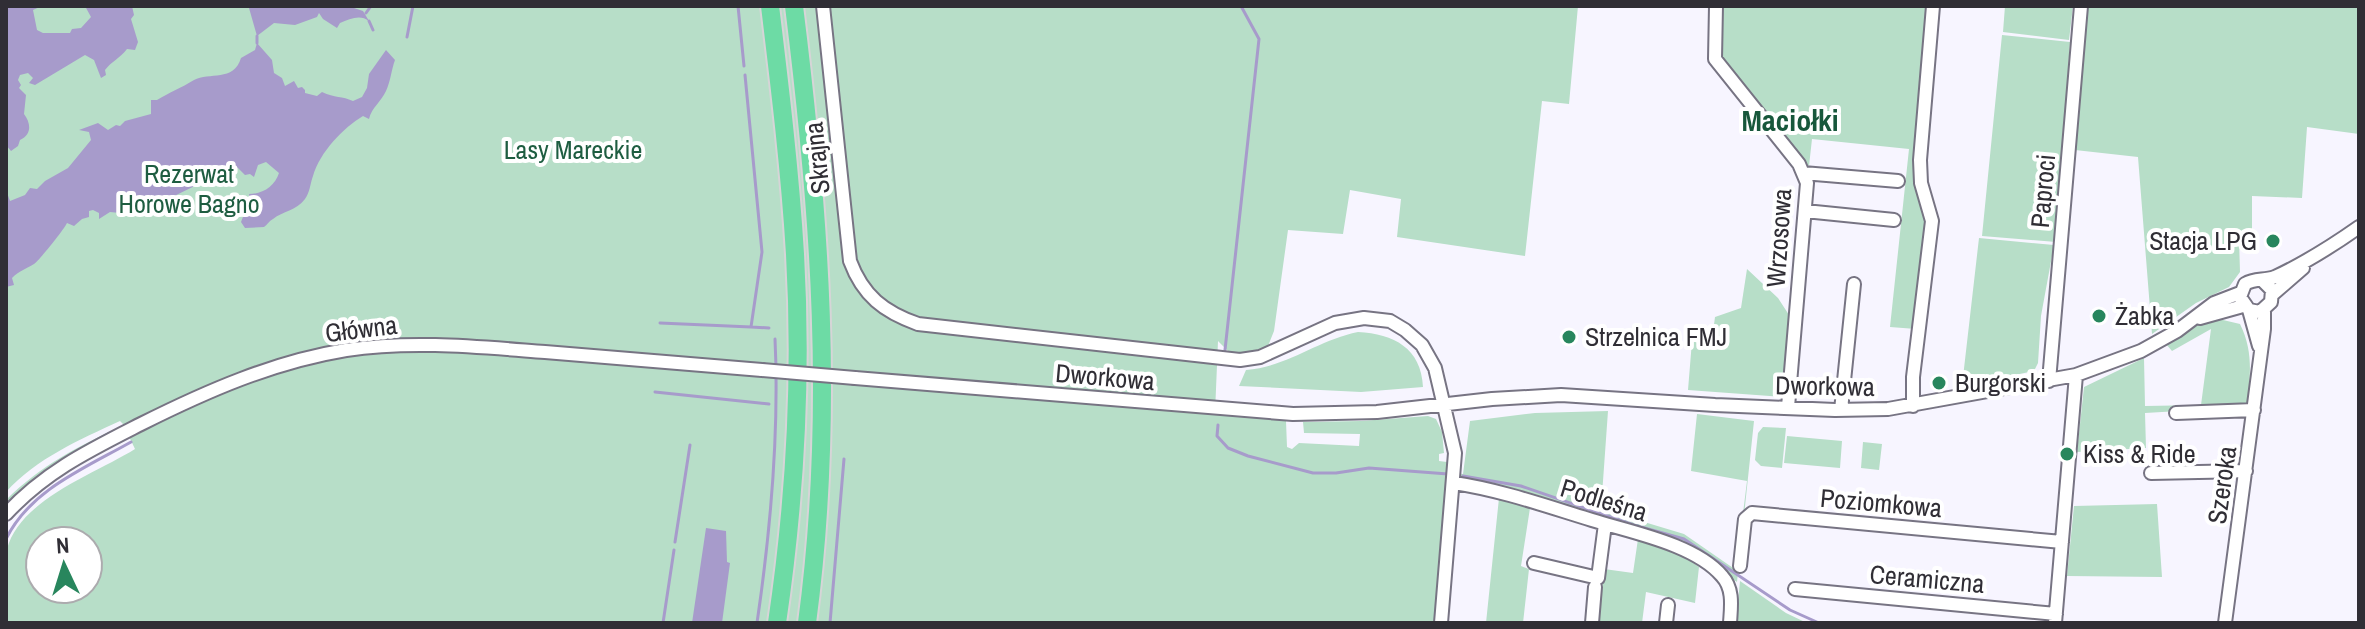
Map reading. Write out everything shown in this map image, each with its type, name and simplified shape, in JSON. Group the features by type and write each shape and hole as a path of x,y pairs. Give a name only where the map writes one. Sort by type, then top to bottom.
{"highway":[{"path":"770,6 795,256 796,417 784,580 777,623"},
{"path":"794,6 812,165 822,315 822,477 807,623"}],"street":[{"name":"Skrajna","path":"823,6 850,261 858,282 872,300"},
{"name":"Wrzosowa","path":"1716,6 1715,59 1799,164 1807,183 1788,407"},
{"path":"1913,406 1913,377 1932,221 1921,183 1920,160 1933,6"},
{"name":"Paproci","path":"2049,381 2081,6"},
{"path":"1803,173 1898,181"},
{"path":"1805,211 1894,220"},
{"path":"2312,258 2273,294 2270,305 2264,310 2244,303 2249,281 2263,281 2312,258 2359,227"},
{"path":"2263,281 2270,286 2273,294"},
{"path":"1841,410 1854,284"},
{"name":"Dworkowa","path":"872,300 886,311 918,324 1240,360 1260,357 1335,323 1364,318 1380,319 1405,330 1422,345 1435,368 1444,405"},
{"name":"Dworkowa","path":"762,370 1293,414 1377,412 1561,395 1841,410 1913,406 2076,375 2133,354 2190,322 2214,303 2244,303"},
{"name":"Szeroka","path":"2244,303 2261,353"},
{"name":"Szeroka","path":"2225,623 2254,410 2264,310"},
{"name":"Główna","path":"6,514 25,493 51,473 176,407 246,376 325,354 407,344 469,346 762,370"},
{"name":"Ceramiczna","path":"1795,589 2056,618 2076,375"},
{"path":"1441,623 1455,453 1444,405"},
{"path":"2176,413 2254,410"},
{"path":"2151,473 2246,471"},
{"name":"Podleśna","path":"1454,483 1485,488 1687,552 1722,575 1732,599 1730,623"},
{"name":"Poziomkowa","path":"1740,566 1745,519 1752,513 2062,542"},
{"path":"1534,563 1598,578 1605,524"},
{"path":"1592,623 1595,587"},
{"path":"1666,623 1668,605"}],"green space":[{"path":"6,6 1578,6 1569,104 1542,101 1525,256 1397,237 1401,199 1350,190 1343,234 1288,230 1274,331 1266,351 1231,354 1218,341 1215,413 1286,421 1287,447 1292,449 1299,443 1359,446 1360,434 1304,433 1303,422 1428,416 1436,419 1442,432 1444,453 1439,454 1439,461 1447,462 1449,472 1463,474 1470,421 1535,413 1608,411 1601,509 1684,534 1736,570 1747,481 1691,471 1697,414 1754,421 1737,582 1689,549 1498,487 1451,488 1436,623 6,623 4,575 7,549 15,531 27,516 62,489 135,449 125,428 109,435 45,469 6,506 6,500 33,477 47,467 76,449 124,425 120,421 74,443 18,480 6,492"},
{"path":"1718,6 1926,6 1919,110 1931,220 1916,329 1890,327 1909,149 1812,139 1809,166 1723,58"},
{"path":"2005,6 2073,6 2069,40 2003,32"},
{"path":"2086,6 2359,6 2359,134 2307,127 2302,198 2252,196 2252,236 2239,238 2240,272 2229,287 2196,303 2152,334 2138,157 2075,150"},
{"path":"2002,35 2070,42 2056,242 1982,236"},
{"path":"1979,238 2054,245 2041,316 2038,363 2034,371 1962,386"},
{"path":"1747,269 1778,298 1791,318 1782,397 1688,390 1692,341 1711,347 1715,317 1741,308"},
{"path":"2222,314 2223,320 2240,324 2247,345 2250,365 2247,407 2145,413 2146,448 2077,452 2084,387 2144,358 2145,406 2201,405 2211,329 2172,351 2166,344 2201,322"},
{"path":"1358,332 1383,336 1403,346 1417,362 1423,387 1361,392 1239,386 1246,370 1275,364"},
{"path":"1763,427 1786,428 1782,468 1761,466 1755,460 1758,433"},
{"path":"1787,436 1842,441 1840,468 1784,463"},
{"path":"1863,442 1882,444 1879,470 1861,468"},
{"path":"1499,498 1530,508 1521,566 1529,569 1523,623 1486,623"},
{"path":"2157,504 2162,577 2067,576 2074,506"},
{"path":"1638,539 1685,557 1699,567 1695,603 1646,592 1642,623 1598,623 1604,569 1633,573"},
{"path":"1740,581 1786,613 1807,623 1736,623"}],"shaded area":[{"path":"6,6 42,6 33,10 37,30 43,33 70,33 72,29 81,28 91,17 85,6 132,6 134,15 131,19 138,42 135,50 127,49 107,67 106,75 101,78 94,60 85,55 35,85 29,83 33,78 28,73 20,75 19,88 26,95 24,114 29,128 27,135 11,151 6,145"},
{"path":"348,6 363,11 369,21 355,18 340,23 337,28 319,13 317,17 295,25 274,23 257,36 249,8"},
{"path":"257,43 272,60 274,73 282,78 285,86 294,81 305,93 317,96 322,92 353,101 362,97 369,74 386,50 395,60 386,91 369,119 363,116 333,142 316,167 308,194 301,203 264,227 245,228 241,222 249,194 268,188 279,173 266,162 258,165 254,177 245,175 238,168 215,169 211,178 162,202 120,213 110,212 99,219 99,213 93,210 89,211 89,217 74,226 67,223 37,262 12,278 14,285 6,287 6,190 10,201 25,195 30,188 37,189 68,168 91,140 89,132 79,130 98,123 108,130 125,121 151,114 151,100 157,100 194,80 233,70 241,58 255,50"},
{"path":"706,528 726,531 727,562 730,563 722,623 692,623"}],"waterway":[{"path":"366,13 371,6"},
{"path":"407,37 413,6"},
{"path":"738,6 744,66"},
{"path":"1225,350 1259,39 1241,6"},
{"path":"369,21 373,30"},
{"path":"257,36 257,43"},
{"path":"745,75 762,252 751,327 769,328"},
{"path":"660,323 751,327"},
{"path":"775,339 776,367"},
{"path":"757,623 771,499 776,375"},
{"path":"655,392 769,404"},
{"path":"1218,425 1217,436 1228,448 1313,473 1369,468 1448,474"},
{"path":"6,539 16,522 44,494 131,442"},
{"path":"675,542 690,445"},
{"path":"830,623 844,459"},
{"path":"1463,476 1521,486 1684,539 1790,610 1819,623"},
{"path":"663,623 674,550"}],"place":[{"name":"Stacja LPG","path":"2273,241"},
{"name":"Żabka","path":"2099,316"},
{"name":"Strzelnica FMJ","path":"1569,337"},
{"name":"Burgorski","path":"1939,383"},
{"name":"Kiss & Ride","path":"2067,454"}],"district":[{"name":"Maciołki","path":"1790,121"}],"park label":[{"name":"Lasy Mareckie","path":"573,150"},
{"name":"Rezerwat Horowe Bagno","path":"189,189"}]}
